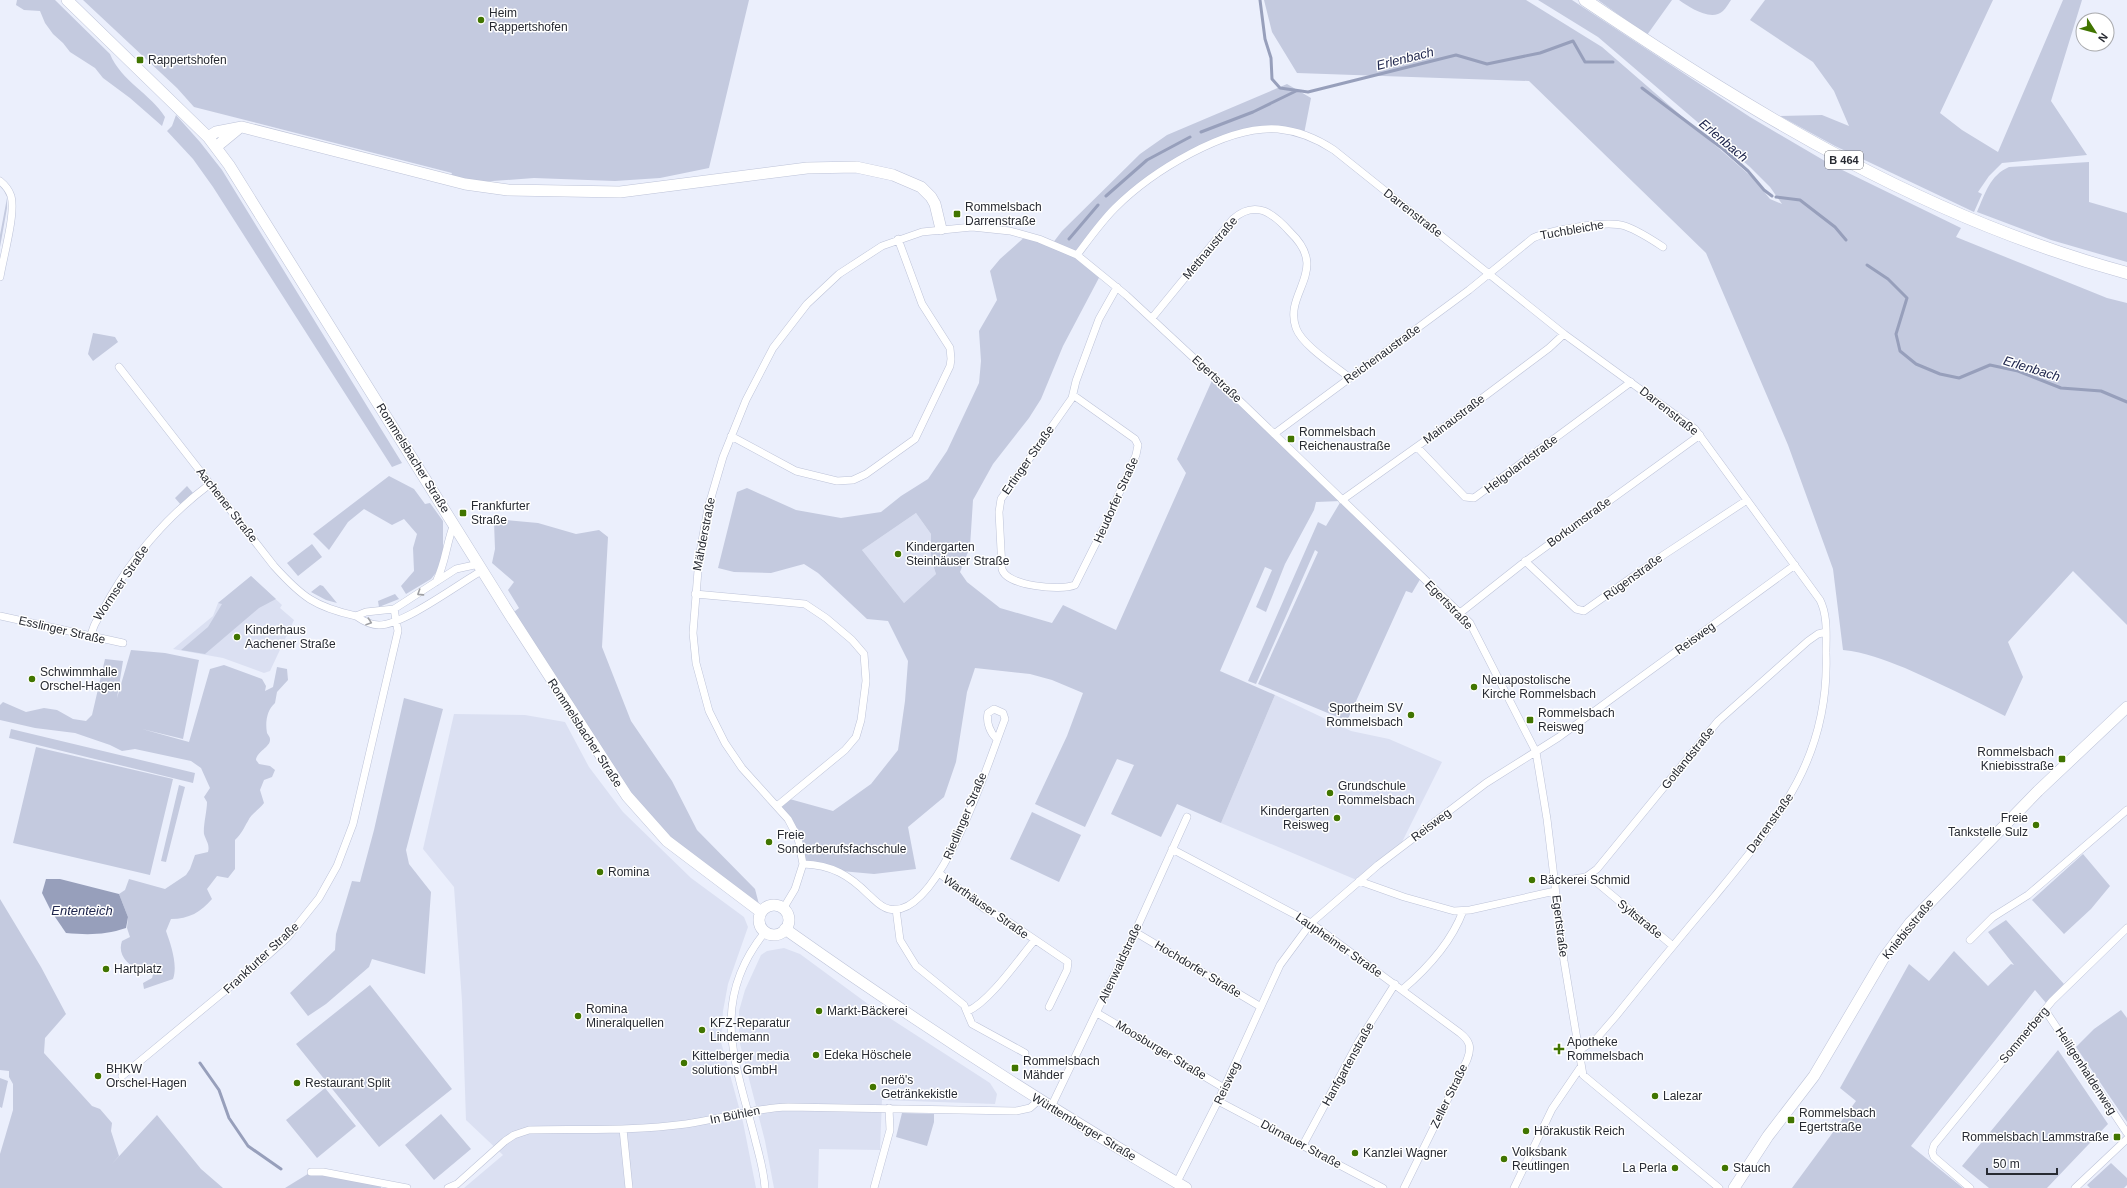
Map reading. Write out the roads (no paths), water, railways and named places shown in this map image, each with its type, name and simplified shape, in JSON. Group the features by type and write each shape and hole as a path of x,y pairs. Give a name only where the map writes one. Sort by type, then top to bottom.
{"main road":[{"name":"Rommelsbacher Straße","path":"67,0 208,137 216,147 242,184 606,765 634,805 676,848 761,912"},
{"name":"B 464","path":"1585,0 1709,82 1800,136 1908,193 1995,229 2073,257 2127,273"},
{"path":"216,147 242,127"},
{"path":"208,137 216,132 242,127 465,184 508,190 620,192 807,168 856,167 893,176 921,188 931,197 935,204 941,228"},
{"name":"Kniebisstraße","path":"1734,1188 1762,1144 1814,1076 1883,958 1910,923 2038,791 2127,707"},
{"path":"769,906 779,906 783,909 788,916 785,930 777,934 765,932 760,924 761,912 769,906"},
{"name":"Württemberger Straße","path":"785,930 910,1016 1040,1100 1184,1187"}],"street":[{"name":"Darrenstraße","path":"1077,255 1114,209 1138,188 1166,168 1199,150 1251,130 1277,129 1304,134 1334,150 1564,334 1689,424 1700,434 1822,604 1826,632 1826,677 1823,712 1813,748 1798,784 1775,820 1607,1027 1589,1046 1579,1051"},
{"path":"0,181 12,197 12,210 0,277"},
{"name":"Mettnaustraße","path":"1152,318 1233,219 1246,211 1260,210 1275,218 1288,229 1300,242 1306,252 1306,270 1294,314 1297,332 1306,342 1350,378"},
{"name":"Tuchbleiche","path":"1489,274 1521,245 1533,238 1545,233 1588,226 1608,224 1625,226 1664,247"},
{"name":"Egertstraße","path":"941,228 972,227 1010,231 1045,242 1077,255 1117,287 1152,318 1470,623 1536,752 1579,1051 1580,1068"},
{"name":"Mähderstraße","path":"783,909 795,889 803,864 796,831 777,806 734,758 709,711 699,680 693,633 695,594 699,558 708,508 731,436 749,395 768,356 785,331 807,304 831,280 854,262 882,246 898,239 941,228"},
{"path":"731,436 796,471 842,482 853,480 866,474 915,439 950,366 951,353 922,304 898,239"},
{"name":"Reichenaustraße","path":"1274,434 1489,274"},
{"name":"Ertinger Straße","path":"1075,584 1062,588 1014,581 1005,576 1002,569 999,512 1001,499 1006,489 1073,395 1076,381 1099,319 1117,287"},
{"name":"Mainaustraße","path":"1342,500 1417,447 1549,348 1564,334"},
{"name":"Aachener Straße","path":"119,367 274,566 297,590 321,607 356,616 366,622 378,625 397,621"},
{"name":"Helgolandstraße","path":"1417,447 1466,497 1474,498 1631,382"},
{"name":"Heudorfer Straße","path":"1073,395 1135,439 1138,449 1106,523 1075,584"},
{"name":"Borkumstraße","path":"1460,613 1525,561 1700,434"},
{"name":"Wormser Straße","path":"91,637 93,624 145,546 196,494 210,484"},
{"name":"Rügenstraße","path":"1525,561 1576,608 1584,611 1662,556 1747,500"},
{"path":"436,582 446,557 448,537 454,524"},
{"name":"Reisweg","path":"1184,1187 1218,1101 1280,965 1311,923 1359,881 1486,783 1536,752 1795,565"},
{"path":"394,609 456,569 481,567"},
{"path":"397,621 481,567"},
{"path":"695,594 805,604 826,618 852,640 864,654 866,680 862,720 856,737 845,750 777,806"},
{"name":"Aachener Straße","path":"356,616 366,612 394,609"},
{"name":"Frankfurter Straße","path":"122,1076 251,971 287,938 310,910 329,881 353,824 398,631 394,609"},
{"name":"Esslinger Straße","path":"0,616 123,643"},
{"name":"Gotlandstraße","path":"1589,876 1610,855 1718,721 1808,641 1818,634 1826,632"},
{"name":"Riedlinger Straße","path":"896,910 914,902 939,873 954,848 997,738"},
{"path":"1970,940 1993,917 2028,895 2127,810"},
{"name":"Altenwaldstraße","path":"1051,1107 1135,932 1187,817"},
{"name":"Laupheimer Straße","path":"1172,849 1311,923 1464,1036 1471,1047"},
{"path":"803,864 823,866 841,872 852,878 879,904 896,910 898,934 908,955 920,970 964,1005 968,1011 970,1021 978,1028 1025,1053"},
{"name":"Warthäuser Straße","path":"939,873 985,909 1003,918 1034,941 1068,962 1067,970 1049,1007"},
{"path":"1555,882 1589,876"},
{"name":"Syltstraße","path":"1589,876 1673,946"},
{"path":"1359,881 1441,908 1463,911 1555,891"},
{"path":"1402,990 1424,971 1440,951 1460,921 1463,911"},
{"name":"Sommerberg","path":"1970,1188 1936,1160 1932,1152 1938,1141 2045,1010 2127,928"},
{"path":"765,932 756,944 741,972 735,989 730,1016 731,1045 763,1168 765,1188"},
{"name":"Hochdorfer Straße","path":"1135,932 1261,1007"},
{"name":"Warthäuser Straße","path":"968,1011 978,1005 987,996 1034,941"},
{"name":"Hanfgartenstraße","path":"1302,1145 1359,1041 1395,984"},
{"name":"Heiligenhaldenweg","path":"2045,1010 2127,1133"},
{"name":"Moosburger Straße","path":"1097,1013 1224,1088"},
{"name":"Zeller Straße","path":"1404,1188 1467,1060 1471,1047"},
{"path":"1514,1188 1552,1108 1580,1068 1587,1080 1719,1188"},
{"name":"In Bühlen","path":"448,1188 457,1184 505,1141 521,1132 529,1130 623,1129 686,1124 749,1112 788,1107 1016,1111 1030,1108 1040,1100"},
{"name":"Dürnauer Straße","path":"1218,1101 1383,1188"},
{"path":"874,1188 890,1130 889,1108"},
{"path":"623,1129 629,1188"},
{"path":"2075,1188 2127,1138"},
{"path":"311,1172 329,1173 407,1188"}],"water":[{"name":"Ententeich","path":"46,879 60,879 119,894 128,917 126,928 96,934 66,933 51,911 42,893"}],"waterway":[{"name":"Erlenbach","path":"1260,0 1265,39 1271,58 1272,79 1280,88 1308,92 1456,55 1487,64 1540,53 1573,41 1585,62 1613,62"},
{"name":"Erlenbach","path":"1642,88 1723,149 1748,171 1764,190 1772,196"},
{"path":"1201,132 1253,112 1296,91"},
{"path":"1106,196 1147,160 1190,137"},
{"name":"Erlenbach","path":"1776,197 1800,200 1835,227 1846,240"},
{"path":"1069,239 1098,205"},
{"name":"Erlenbach","path":"1867,265 1888,279 1907,298 1896,334 1900,351 1916,364 1940,374 1959,378 1990,365 2018,371 2061,388 2101,391 2127,402"},
{"path":"200,1063 219,1090 229,1118 248,1146 281,1169"}],"place":[{"name":"Heim Rappertshofen","path":"481,20"},
{"name":"Rappertshofen","path":"140,60"},
{"name":"Rommelsbach Darrenstraße","path":"957,214"},
{"name":"Rommelsbach Reichenaustraße","path":"1291,439"},
{"name":"Frankfurter Straße","path":"463,513"},
{"name":"Kindergarten Steinhäuser Straße","path":"898,554"},
{"name":"Kinderhaus Aachener Straße","path":"237,637"},
{"name":"Schwimmhalle Orschel-Hagen","path":"32,679"},
{"name":"Neuapostolische Kirche Rommelsbach","path":"1474,687"},
{"name":"Sportheim SV Rommelsbach","path":"1411,715"},
{"name":"Rommelsbach Reisweg","path":"1530,720"},
{"name":"Rommelsbach Kniebisstraße","path":"2062,759"},
{"name":"Grundschule Rommelsbach","path":"1330,793"},
{"name":"Kindergarten Reisweg","path":"1337,818"},
{"name":"Freie Tankstelle Sulz","path":"2036,825"},
{"name":"Freie Sonderberufsfachschule","path":"769,842"},
{"name":"Romina","path":"600,872"},
{"name":"Bäckerei Schmid","path":"1532,880"},
{"name":"Hartplatz","path":"106,969"},
{"name":"Markt-Bäckerei","path":"819,1011"},
{"name":"Romina Mineralquellen","path":"578,1016"},
{"name":"KFZ-Reparatur Lindemann","path":"702,1030"},
{"name":"Apotheke Rommelsbach","path":"1559,1049"},
{"name":"Edeka Höschele","path":"816,1055"},
{"name":"Kittelberger media solutions GmbH","path":"684,1063"},
{"name":"Rommelsbach Mähder","path":"1015,1068"},
{"name":"BHKW Orschel-Hagen","path":"98,1076"},
{"name":"Restaurant Split","path":"297,1083"},
{"name":"nerö's Getränkekistle","path":"873,1087"},
{"name":"Lalezar","path":"1655,1096"},
{"name":"Rommelsbach Egertstraße","path":"1791,1120"},
{"name":"Hörakustik Reich","path":"1526,1131"},
{"name":"Rommelsbach Lammstraße","path":"2117,1137"},
{"name":"Kanzlei Wagner","path":"1355,1153"},
{"name":"Volksbank Reutlingen","path":"1504,1159"},
{"name":"La Perla","path":"1675,1168"},
{"name":"Stauch","path":"1725,1168"}]}
